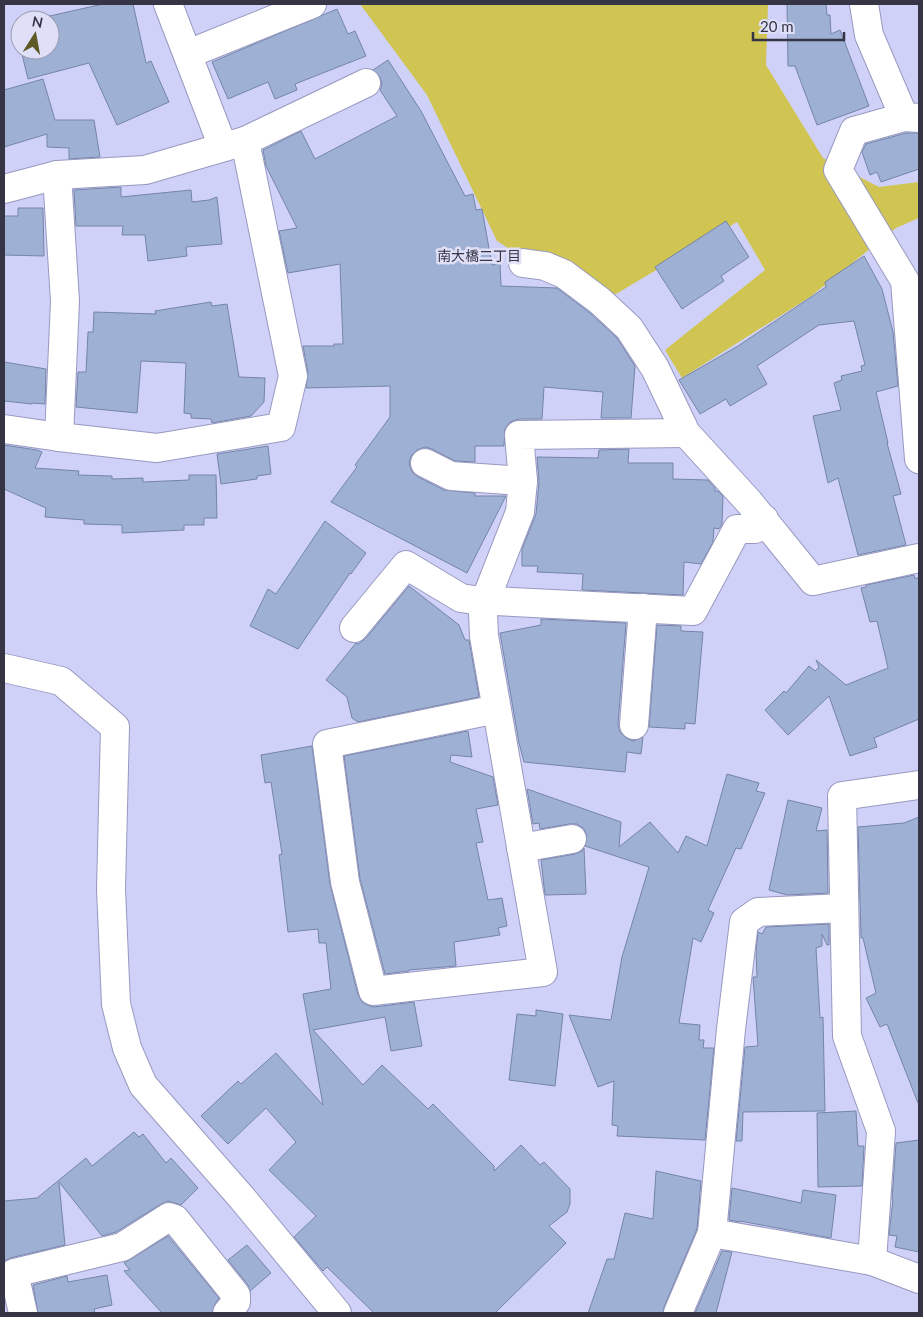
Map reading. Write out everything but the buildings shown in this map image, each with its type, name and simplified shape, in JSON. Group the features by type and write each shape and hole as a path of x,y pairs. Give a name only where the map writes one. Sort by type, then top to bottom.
{"street":[{"path":"4,429 158,448 281,427 292,376 234,144 188,54 168,4"},
{"path":"188,54 312,4"},
{"path":"864,4 869,35 912,118 854,131 838,170 905,281 919,459"},
{"path":"4,189 58,175 145,170 234,144 366,83"},
{"path":"58,175 65,301 59,437"},
{"path":"523,262 545,266 564,274 600,301 629,328 655,368 686,433 764,519 812,581 919,558"},
{"path":"497,709 327,744 345,882 373,991 543,972 521,848 497,709 484,636 482,613 520,512 523,481 519,435 686,433"},
{"path":"425,463 451,476 523,481"},
{"path":"354,628 406,565 461,598 485,601 693,611 737,529 755,529 764,519"},
{"path":"634,725 643,608"},
{"path":"4,668 60,681 115,727 111,890 116,1004 127,1048 143,1085 242,1198 337,1313"},
{"path":"872,1261 880,1131 847,1036 842,796 919,785"},
{"path":"521,848 572,839"},
{"path":"678,1313 712,1233 731,1029 744,922 758,912 844,908"},
{"path":"23,1313 14,1273 122,1247 169,1217 175,1219 236,1295 236,1302 227,1313"},
{"path":"712,1233 872,1261 919,1278"}],"shaded area":[{"path":"360,4 768,4 766,65 823,158 879,187 919,182 919,218 896,228 810,297 682,378 665,350 765,270 737,222 616,294 566,285 497,241 427,95"}],"district":[{"name":"南大橋二丁目","path":"479,255"}]}
